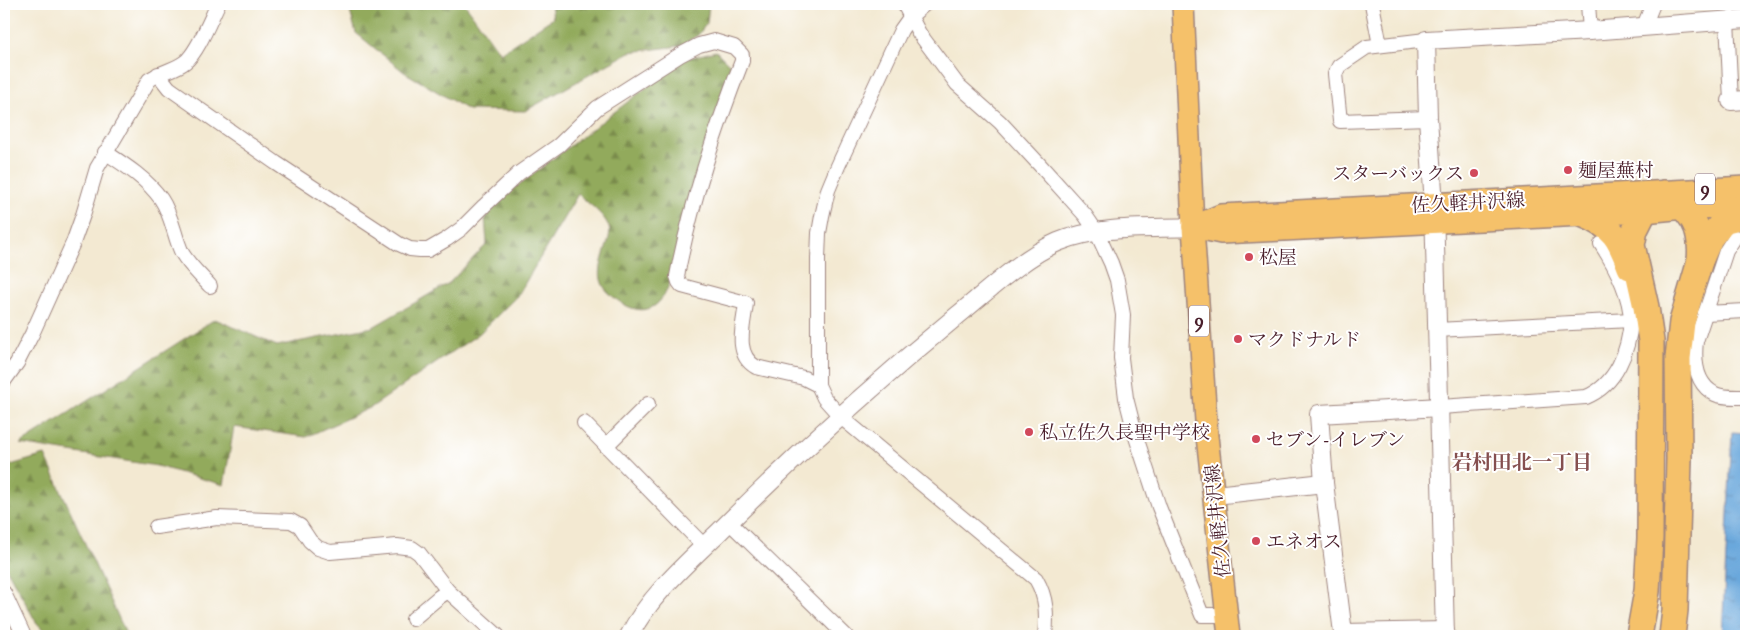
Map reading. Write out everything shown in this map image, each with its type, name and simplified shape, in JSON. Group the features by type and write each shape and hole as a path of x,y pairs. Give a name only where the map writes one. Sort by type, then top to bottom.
{"highway":[{"path":"1639,313 1632,245 1635,230 1644,212 1664,192 1685,208 1693,219 1700,237 1700,261"},
{"path":"1584,215 1603,223 1615,236 1623,250 1639,313 1650,341 1650,538 1647,591 1639,636"},
{"path":"1672,636 1675,610 1679,459 1679,341 1684,314 1700,261 1710,238 1726,220 1746,215"},
{"path":"1650,538 1656,636"},
{"path":"1675,610 1678,636"}],"main road":[{"name":"佐久軽井沢線","path":"1183,4 1193,227 1207,436 1230,636"},
{"name":"佐久軽井沢線","path":"1434,214 1664,192 1746,187"},
{"name":"佐久軽井沢線","path":"1193,227 1221,215 1584,215 1685,208 1746,207"}],"street":[{"path":"4,382 32,334 73,243 97,168 105,152 149,80 158,74 183,64 192,56 218,4"},
{"path":"904,4 919,33 957,84 1000,122 1075,203 1096,231 1117,280 1123,315 1121,358 1126,398 1136,437 1159,507 1202,615 1228,614"},
{"path":"925,4 911,16 900,30 828,190 819,233 818,384 824,398 841,417 1036,579 1043,589 1046,601 1045,636"},
{"path":"1372,4 1380,45"},
{"path":"1588,4 1590,31"},
{"path":"1644,26 1653,4"},
{"path":"1428,118 1340,121 1335,74 1339,66 1367,47 1380,45 1426,40 1590,31 1746,19"},
{"path":"1727,20 1739,100"},
{"path":"1426,40 1438,330 1440,407 1445,634 1343,633 1324,483 1319,414 1440,407 1586,398 1606,385 1615,374 1639,313"},
{"path":"158,74 169,88 276,163 399,244 410,249 428,250 461,229 519,173 559,146 597,108 699,45 714,41 734,46 742,55 742,61 724,107 692,212 677,276 682,286 746,303 741,342 745,358 750,364 804,378 818,384"},
{"path":"105,152 152,188 161,199 166,207 184,256 210,286"},
{"path":"629,636 636,622 658,594 729,522 919,347 1030,258 1058,242 1096,231 1193,227"},
{"path":"1735,237 1726,251 1696,341 1694,355 1700,380 1707,388 1715,394 1746,397"},
{"path":"1602,244 1611,260 1631,309 1639,313"},
{"path":"1705,313 1746,311"},
{"path":"1438,330 1639,313"},
{"path":"606,446 648,404"},
{"path":"584,423 704,546"},
{"path":"1215,495 1324,483"},
{"path":"156,527 218,518 291,521 300,526 318,548 330,552 397,546 412,548 419,553 448,592 498,636"},
{"path":"729,522 846,636"},
{"path":"413,619 439,596 448,592"},
{"path":"4,593 24,636"}],"green space":[{"path":"348,4 465,4 500,53 553,18 551,4 709,4 707,23 698,35 680,46 630,52 525,111 468,110 404,72 356,33"},
{"path":"716,51 730,65 706,154 684,213 673,273 664,295 652,307 639,310 632,308 608,292 600,276 610,234 609,227 600,213 578,194 518,295 480,333 372,407 306,437 234,427 224,485 157,466 20,444 215,319 277,346 373,327 449,283 487,244 485,218 508,193 684,59"},
{"path":"45,455 127,636 49,636 36,622 4,564 4,467"}],"water":[{"path":"1732,432 1746,433 1746,636 1722,636"}],"place":[{"name":"麺屋蕪村","path":"1568,170"},
{"name":"スターバックス","path":"1474,173"},
{"name":"松屋","path":"1249,257"},
{"name":"マクドナルド","path":"1238,339"},
{"name":"私立佐久長聖中学校","path":"1029,432"},
{"name":"セブン-イレブン","path":"1256,439"},
{"name":"エネオス","path":"1256,541"}],"district":[{"name":"岩村田北一丁目","path":"1522,462"}]}
